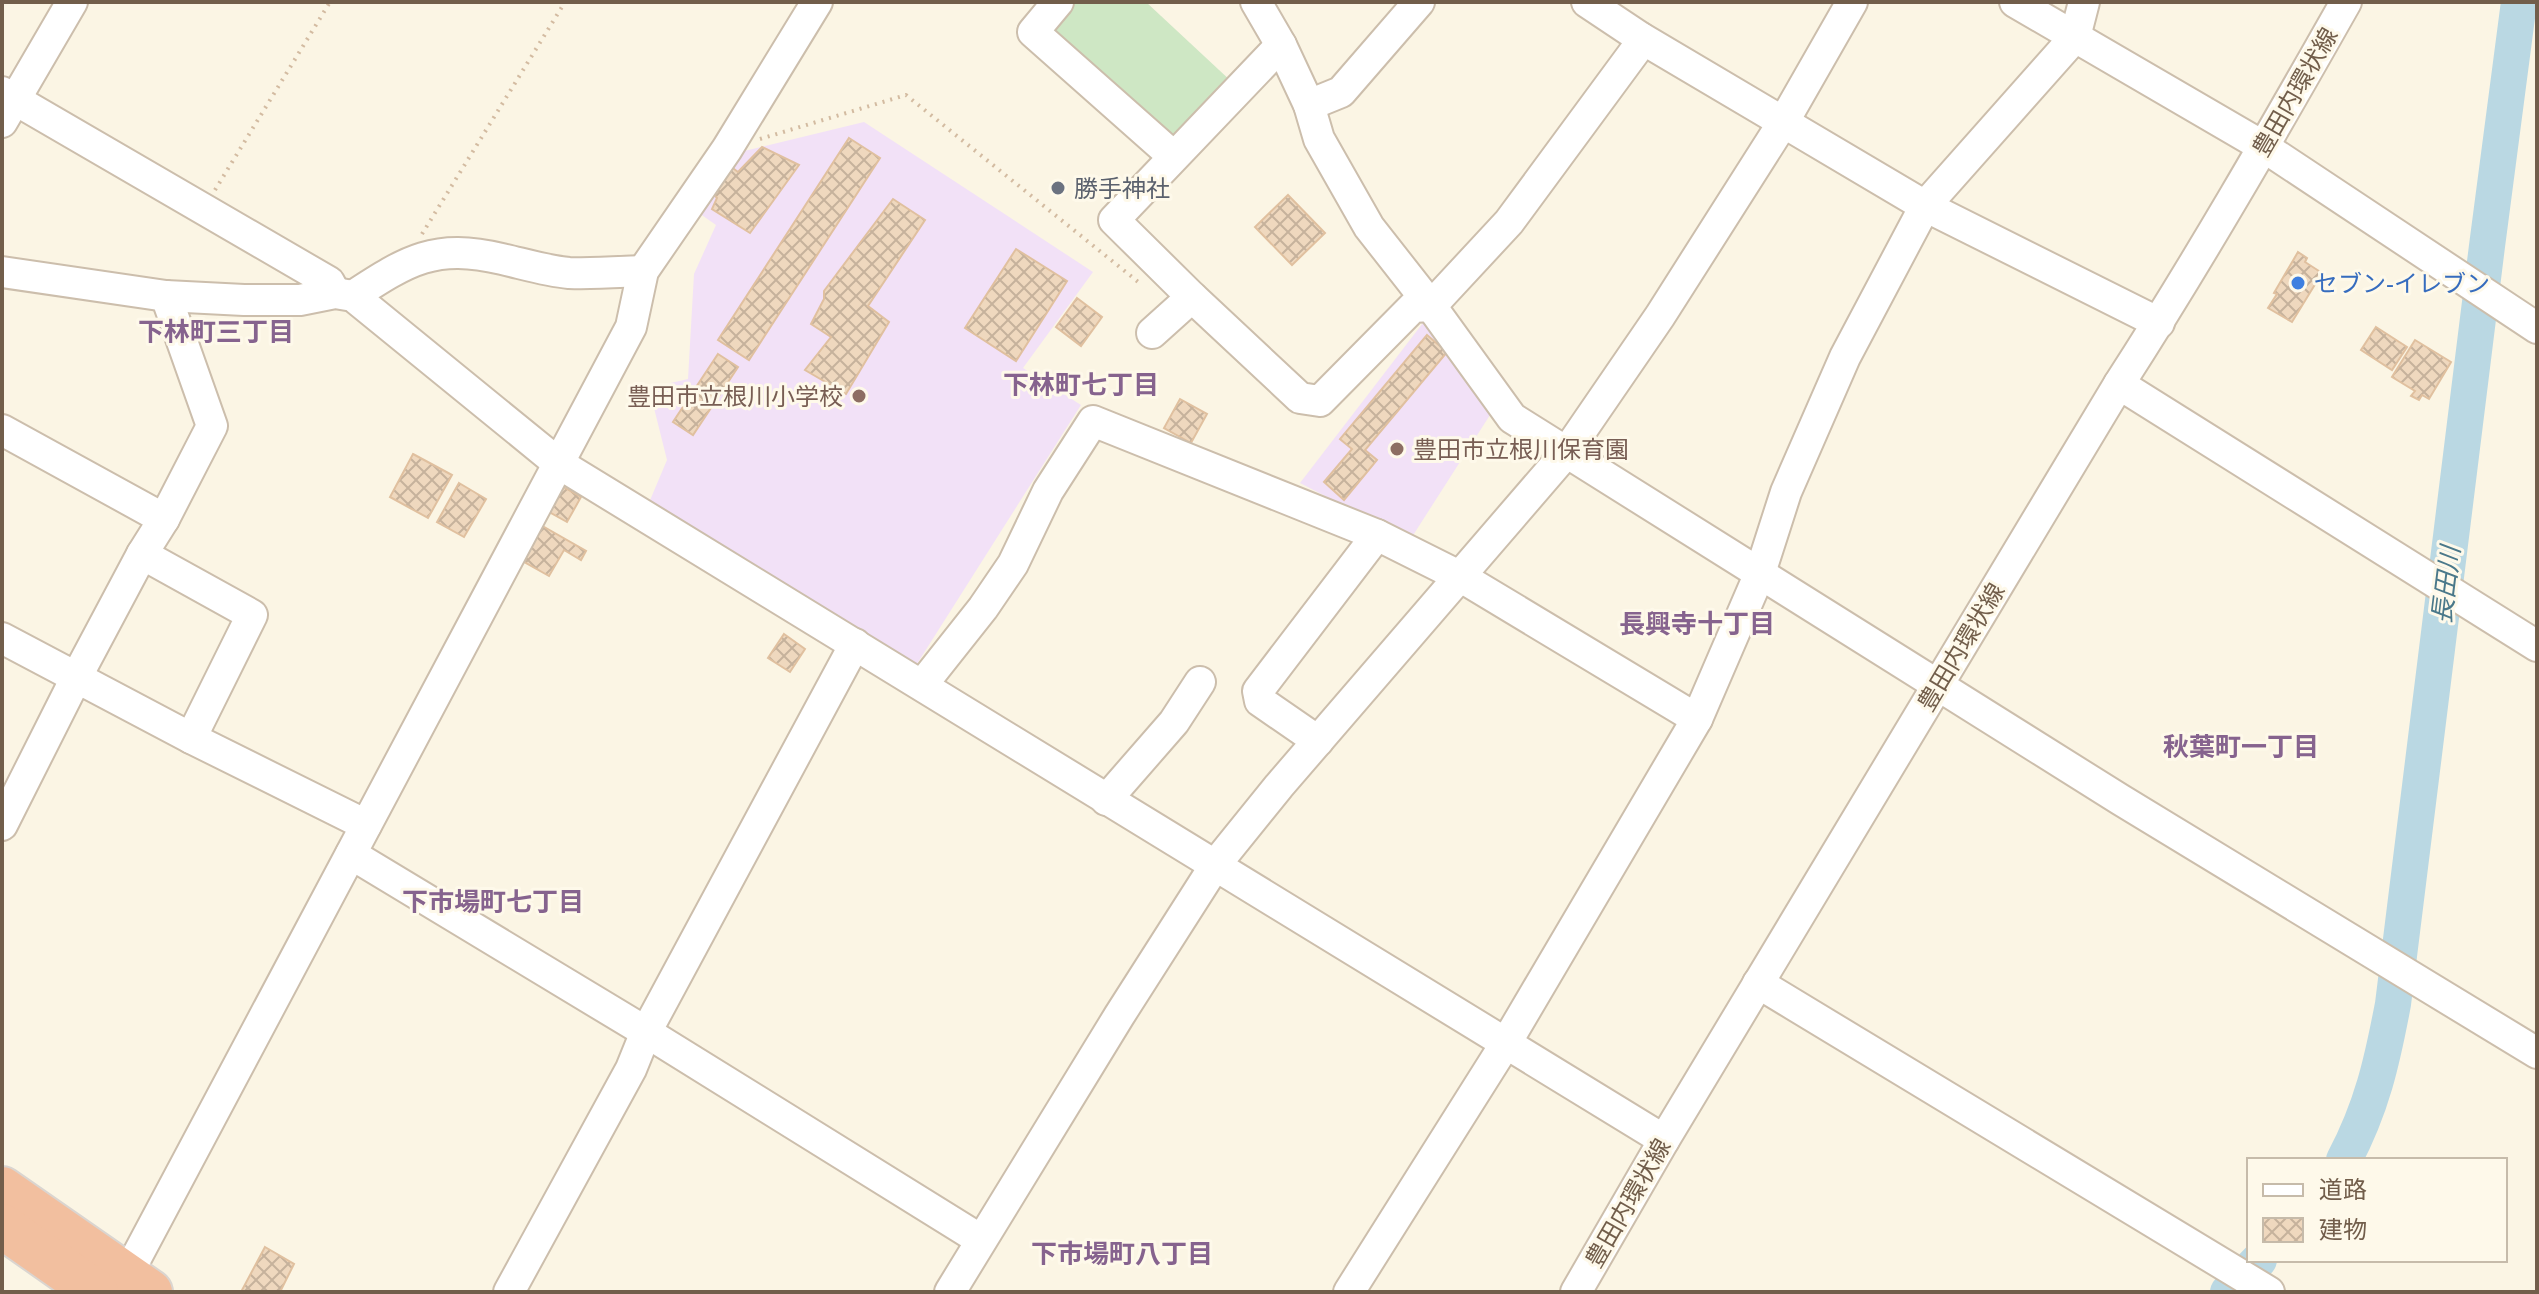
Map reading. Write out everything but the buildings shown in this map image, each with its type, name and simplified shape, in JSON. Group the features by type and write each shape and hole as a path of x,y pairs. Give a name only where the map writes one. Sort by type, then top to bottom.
{"highway":[{"path":"2,1189 123,1288"},
{"path":"2,1226 123,1288"}],"street":[{"path":"72,2 6,105 203,209 329,282 558,463 1664,1140"},
{"path":"123,1288 631,327 643,271 727,149 817,2"},
{"path":"1058,2 1033,32 1173,156"},
{"path":"1256,2 1281,45 1309,105 1319,139 1369,227 1512,418 2121,800 2537,1053"},
{"path":"1309,105 1341,92 1419,2"},
{"path":"1587,2 1641,38 1925,206 2159,323"},
{"path":"950,1292 1216,864 1566,453 1660,316 1784,121 1852,2"},
{"path":"2015,2 2264,147 2537,328"},
{"path":"1349,1292 1506,1043 1697,719 1760,573 1786,492 1845,357 1925,206 2075,37 2084,2"},
{"name":"豊田内環状線","path":"1589,1288 1664,1140 2119,384 2159,323 2346,2"},
{"path":"1281,45 1114,220 1183,304 1300,398 1320,401 1413,307 1431,306 1509,222 1635,51 1641,38"},
{"path":"2,272 166,296 300,300 344,295 426,255 469,252 569,273 643,271"},
{"path":"2,825 76,678 212,426 166,296"},
{"path":"1152,333 1183,304"},
{"path":"2119,384 2537,646"},
{"path":"922,685 983,608 1013,564 1048,491 1093,421 1377,535 1461,577 1697,719"},
{"path":"2,430 164,519"},
{"path":"1318,741 1260,701 1258,691 1377,535"},
{"path":"142,554 252,615 191,738"},
{"path":"2,638 191,738 366,825"},
{"path":"509,1292 631,1069 646,1032 855,644"},
{"path":"1106,800 1174,722 1200,682"},
{"path":"351,854 981,1240"},
{"path":"1758,983 2255,1283"}],"path":[{"path":"203,209 330,2"},
{"path":"401,266 565,2"},
{"path":"727,149 906,95 1183,304"}],"shaded area":[{"name":"豊田市立根川小学校","path":"864,122 1093,272 1023,368 1081,405 915,667 648,505 667,460 649,388 688,379 694,274 716,225 696,211 736,153"},
{"name":"豊田市立根川保育園","path":"1426,319 1490,415 1410,540 1300,483"}],"green space":[{"path":"1068,2 1146,2 1233,83 1178,142 1048,35"}],"waterway":[{"name":"長田川","path":"2345,1158 2375,1084 2393,1004 2519,2"},
{"name":"長田川","path":"2228,1292 2257,1262"}],"place":[{"name":"勝手神社","path":"1058,188"},
{"name":"セブン-イレブン","path":"2298,283"},
{"name":"豊田市立根川小学校","path":"859,396"},
{"name":"豊田市立根川保育園","path":"1397,449"}],"district":[{"name":"下林町三丁目","path":"216,332"},
{"name":"下林町七丁目","path":"1081,385"},
{"name":"長興寺十丁目","path":"1697,624"},
{"name":"秋葉町一丁目","path":"2241,747"},
{"name":"下市場町七丁目","path":"493,902"},
{"name":"下市場町八丁目","path":"1122,1254"}]}
